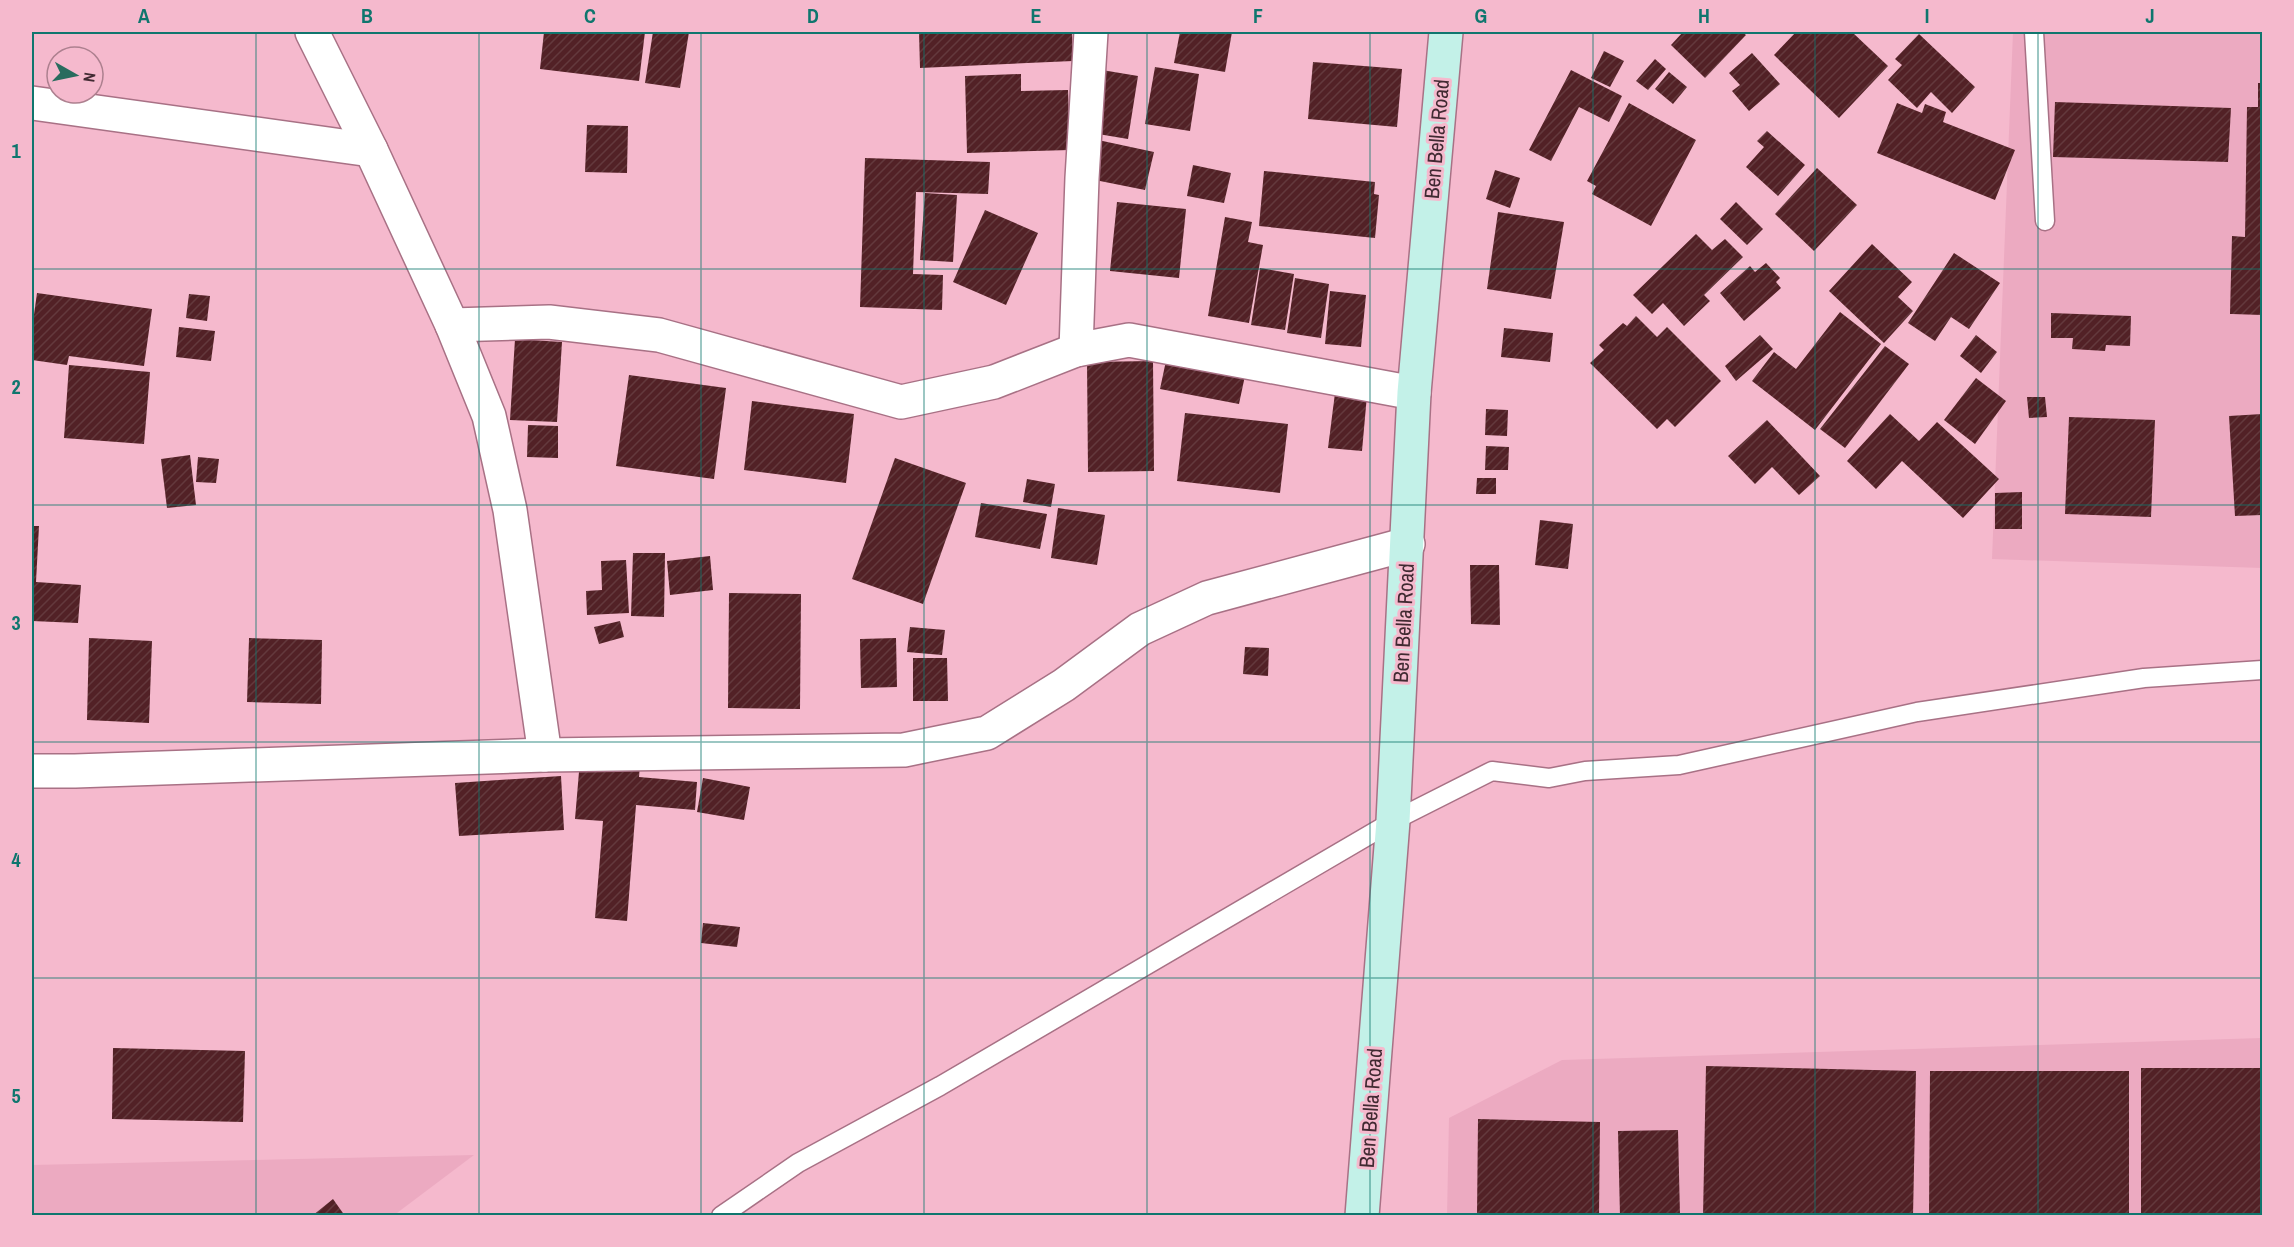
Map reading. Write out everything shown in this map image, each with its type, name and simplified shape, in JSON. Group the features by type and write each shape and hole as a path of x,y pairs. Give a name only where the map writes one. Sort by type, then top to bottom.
{"main road":[{"name":"Ben Bella Road","path":"1362,1215 1393,821 1414,393 1446,32"}],"street":[{"path":"312,32 371,150 452,325 489,416 510,510 545,755"},
{"path":"1077,350 1082,178 1091,32"},
{"path":"32,103 371,150"},
{"path":"452,325 549,322 658,335 901,402 994,382 1077,350 1129,340 1414,393"},
{"path":"32,771 545,755 903,750 987,733 1065,685 1140,629 1207,598 1408,544"}],"lane":[{"path":"2034,32 2045,220"},
{"path":"721,1215 798,1163 940,1086 1393,821 1492,771 1549,778 1585,771 1679,765 1917,712 2144,678 2262,670"}],"shaded area":[{"path":"2013,32 2262,32 2262,568 1992,559"},
{"path":"2262,1038 2262,1215 1447,1216 1449,1118 1562,1060"},
{"path":"474,1155 393,1216 32,1215 32,1165"}],"building":[{"path":"544,32 645,32 639,81 540,69"},
{"path":"653,32 689,32 680,88 645,83"},
{"path":"919,32 1072,32 1073,61 920,68"},
{"path":"1180,32 1232,32 1225,72 1174,63"},
{"path":"1683,32 1742,32 1746,35 1705,78 1671,45"},
{"path":"1796,32 1852,32 1888,66 1839,118 1774,55"},
{"path":"1919,34 1975,87 1952,113 1931,92 1917,108 1888,80 1902,65 1895,59"},
{"path":"1604,51 1624,61 1610,87 1591,78"},
{"path":"1752,53 1780,84 1749,111 1732,91 1740,85 1729,73"},
{"path":"1655,59 1666,69 1648,90 1636,81"},
{"path":"1313,62 1402,69 1397,127 1308,119"},
{"path":"1155,67 1199,74 1190,131 1145,124"},
{"path":"1096,69 1138,76 1128,139 1086,132"},
{"path":"1571,70 1622,96 1609,122 1579,107 1551,161 1529,150"},
{"path":"1669,72 1687,87 1673,104 1655,89"},
{"path":"1021,74 1021,91 1068,90 1070,150 967,153 965,76"},
{"path":"2258,83 2262,83 2262,315 2230,314 2232,236 2245,237 2247,107 2258,107"},
{"path":"2055,102 2231,108 2228,162 2053,157"},
{"path":"1629,103 1696,140 1651,226 1592,194 1596,186 1587,181"},
{"path":"1897,103 1922,113 1925,104 1946,112 1943,122 2015,150 1995,200 1877,153"},
{"path":"587,125 628,126 627,173 585,172"},
{"path":"1767,131 1805,165 1778,196 1746,167 1764,147 1757,141"},
{"path":"1098,140 1154,152 1145,190 1090,179"},
{"path":"865,158 990,162 988,194 916,192 913,274 943,275 942,310 860,307"},
{"path":"1193,165 1231,173 1224,203 1187,196"},
{"path":"1817,168 1857,205 1814,251 1775,214"},
{"path":"1495,170 1520,178 1510,208 1486,199"},
{"path":"1264,171 1375,182 1374,194 1379,195 1375,238 1259,226"},
{"path":"925,193 957,195 953,262 920,260"},
{"path":"1117,202 1186,209 1179,278 1110,271"},
{"path":"1736,202 1763,229 1747,245 1720,219"},
{"path":"985,210 1038,233 1006,305 953,282"},
{"path":"1498,212 1564,222 1551,299 1487,289"},
{"path":"1225,217 1252,222 1248,242 1263,245 1249,323 1208,316"},
{"path":"1696,234 1712,250 1725,239 1743,257 1704,295 1710,301 1684,326 1663,303 1652,314 1633,295"},
{"path":"1872,244 1912,282 1898,297 1913,311 1884,343 1829,291"},
{"path":"1954,253 2000,283 1969,329 1951,317 1935,341 1908,323"},
{"path":"1766,263 1780,278 1776,282 1781,288 1744,321 1720,293 1750,266 1755,272"},
{"path":"1260,268 1294,274 1285,330 1251,325"},
{"path":"1295,278 1329,284 1321,338 1287,333"},
{"path":"1330,291 1366,295 1361,347 1325,344"},
{"path":"37,293 152,309 144,366 69,356 67,365 32,360 32,329"},
{"path":"189,294 210,296 207,321 186,318"},
{"path":"1840,312 1881,344 1815,430 1752,381 1774,352 1796,369"},
{"path":"2051,313 2131,316 2130,346 2106,345 2105,351 2072,349 2073,338 2051,338"},
{"path":"1636,316 1657,337 1667,327 1721,381 1675,427 1667,419 1657,429 1590,363 1604,350 1599,345 1623,323 1627,326"},
{"path":"179,327 215,331 211,361 176,357"},
{"path":"1504,328 1553,333 1550,362 1501,357"},
{"path":"1760,335 1773,349 1736,381 1725,366"},
{"path":"1976,335 1997,352 1981,373 1960,356"},
{"path":"515,339 562,342 557,422 510,420"},
{"path":"1885,346 1909,364 1845,448 1820,429"},
{"path":"1167,356 1246,371 1239,404 1160,389"},
{"path":"1153,361 1154,471 1088,472 1087,362"},
{"path":"69,365 150,372 144,444 64,438"},
{"path":"629,375 726,388 714,479 616,466"},
{"path":"1976,378 2006,401 1975,444 1944,420"},
{"path":"1335,393 1367,395 1362,451 1328,448"},
{"path":"2027,397 2045,397 2047,417 2029,418"},
{"path":"752,401 854,414 846,483 744,470"},
{"path":"1486,409 1508,410 1507,436 1485,435"},
{"path":"1185,413 1288,424 1280,493 1177,481"},
{"path":"1890,414 1919,441 1937,422 1999,479 1963,518 1902,461 1876,489 1847,461"},
{"path":"2262,414 2262,515 2235,516 2229,416"},
{"path":"2069,417 2155,420 2151,517 2065,514"},
{"path":"1767,420 1820,476 1799,495 1772,467 1755,484 1728,456"},
{"path":"528,425 558,426 558,458 527,457"},
{"path":"1486,446 1509,447 1508,470 1485,470"},
{"path":"190,455 196,505 167,508 161,459"},
{"path":"198,457 219,459 216,483 196,482"},
{"path":"895,458 966,483 923,604 852,579"},
{"path":"1477,478 1496,478 1496,494 1476,494"},
{"path":"1027,479 1055,484 1051,507 1023,502"},
{"path":"2022,492 2022,529 1995,529 1995,493"},
{"path":"981,503 1047,514 1040,549 975,537"},
{"path":"1058,508 1105,515 1097,565 1051,558"},
{"path":"1540,520 1573,524 1568,569 1535,565"},
{"path":"32,526 39,526 36,582 81,585 78,623 32,621"},
{"path":"633,553 665,553 664,617 631,616"},
{"path":"710,556 713,590 670,595 667,561"},
{"path":"626,560 629,613 587,615 586,591 602,590 601,561"},
{"path":"1470,565 1499,565 1500,625 1471,624"},
{"path":"729,593 801,594 800,709 728,708"},
{"path":"620,621 624,637 599,644 594,627"},
{"path":"910,627 945,630 942,655 907,652"},
{"path":"89,638 152,641 149,723 87,720"},
{"path":"249,638 322,640 321,704 247,702"},
{"path":"896,638 897,687 861,688 860,639"},
{"path":"1245,647 1269,648 1268,676 1243,674"},
{"path":"913,658 947,658 948,701 913,701"},
{"path":"580,760 640,765 639,777 697,782 695,810 636,805 627,921 595,918 603,821 575,819"},
{"path":"561,776 564,830 459,836 455,783"},
{"path":"703,778 750,787 744,820 697,812"},
{"path":"703,923 740,927 737,947 701,943"},
{"path":"113,1048 245,1051 243,1122 112,1119"},
{"path":"1706,1066 1916,1071 1913,1216 1703,1216"},
{"path":"2141,1068 2262,1068 2262,1216 2141,1216"},
{"path":"1930,1071 2129,1071 2129,1216 1929,1216"},
{"path":"1478,1119 1600,1122 1599,1216 1477,1216"},
{"path":"1678,1130 1680,1216 1620,1216 1618,1131"},
{"path":"333,1199 345,1216 312,1216"}]}
